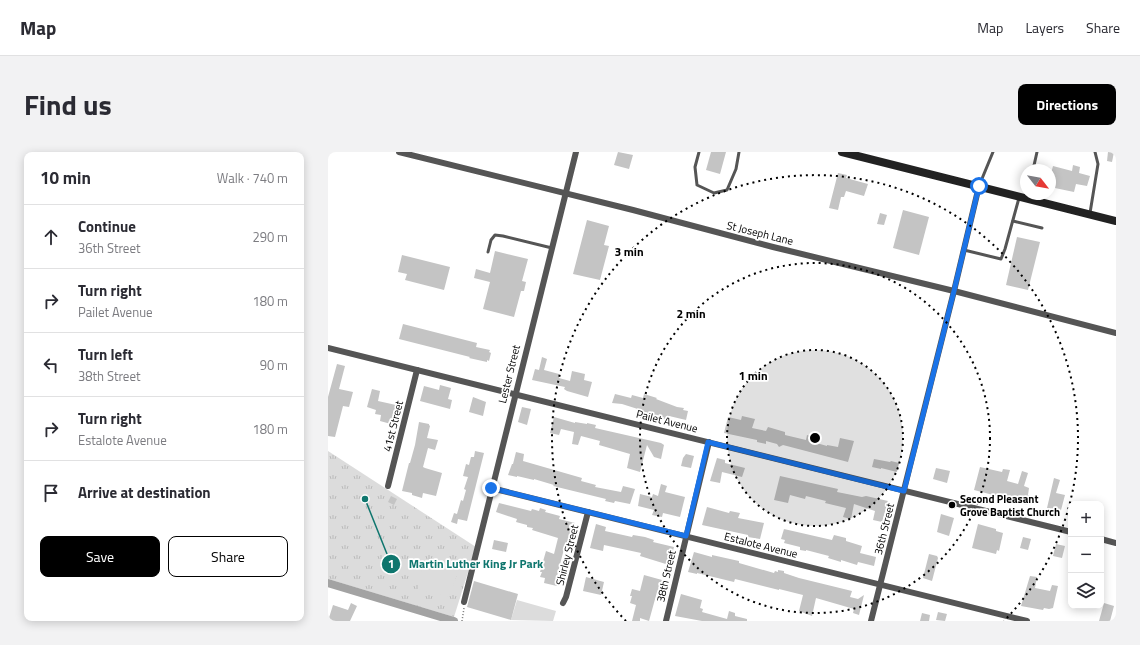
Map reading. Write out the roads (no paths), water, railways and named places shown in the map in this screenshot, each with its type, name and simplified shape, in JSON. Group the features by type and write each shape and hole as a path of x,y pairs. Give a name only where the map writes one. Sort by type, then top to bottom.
{"main road":[{"path":"842,152 1020,195"},
{"path":"1039,200 1116,221"}],"street":[{"name":"St Joseph Lane","path":"399,152 1116,333"},
{"name":"Lester Street","path":"464,602 491,488 576,152"},
{"name":"36th Street","path":"871,621 979,186"},
{"name":"Pailet Avenue","path":"328,348 1068,531"},
{"name":"41st Street","path":"388,486 417,370"},
{"name":"38th Street","path":"666,621 708,442"},
{"name":"Estalote Avenue","path":"491,488 1026,621"},
{"name":"Shirley Street","path":"563,603 566,597 588,512"},
{"path":"1104,540 1116,543"}],"lane":[{"path":"699,152 695,167 697,185 714,193 727,190 736,169 739,152"},
{"path":"979,186 993,152"},
{"path":"1034,164 1037,152"},
{"path":"1090,214 1098,164 1095,152"},
{"path":"964,250 1001,259 1013,221 1022,200"},
{"path":"1013,221 1042,228"},
{"path":"488,252 491,240 495,235 552,248"}],"waterway":[{"path":"328,583 454,621"}],"place":[{"name":"Martin Luther King Jr Park","path":"365,499"},
{"name":"Second Pleasant Grove Baptist Church","path":"952,505"}]}
